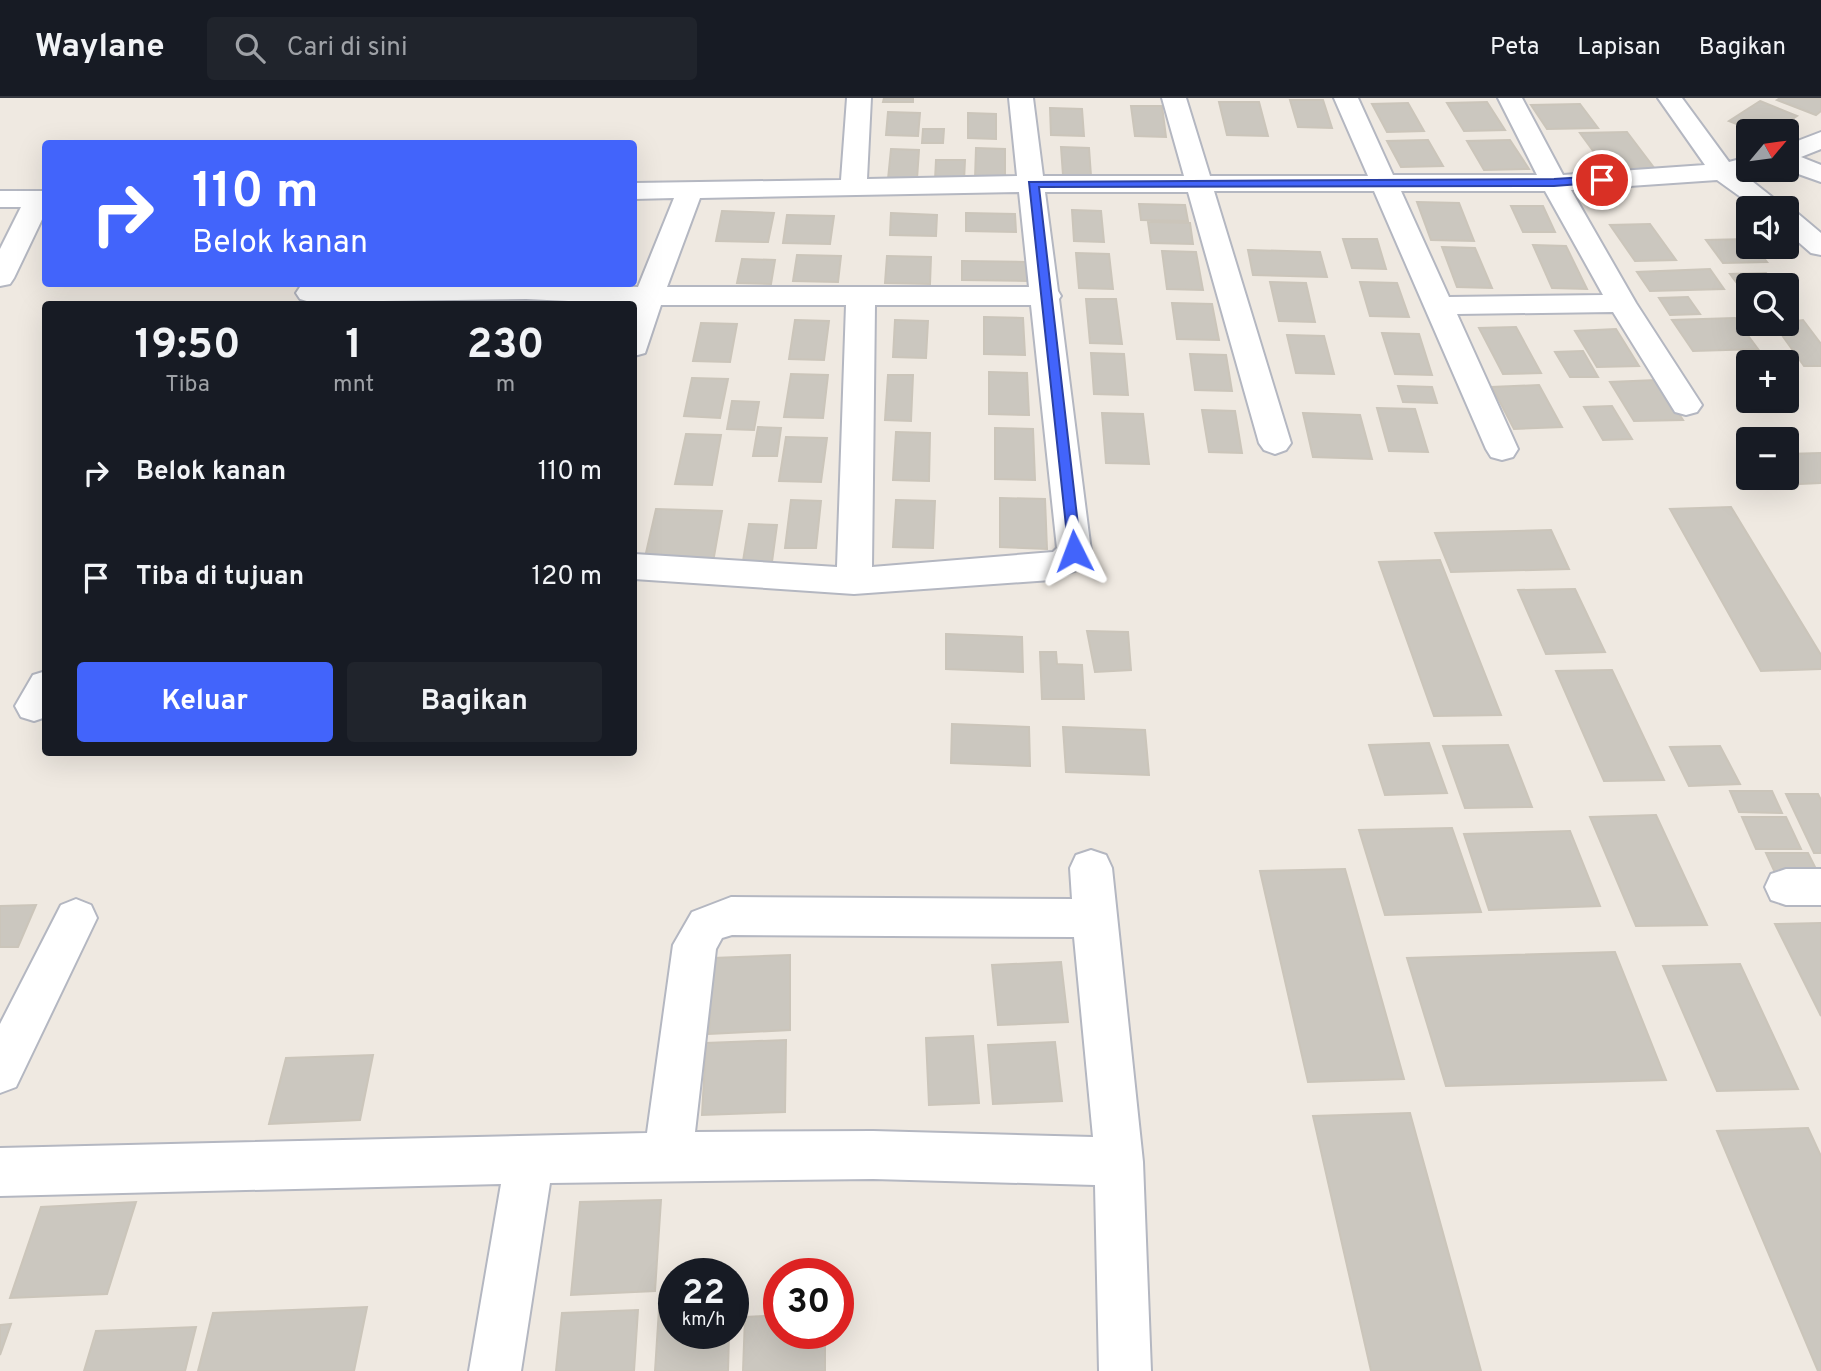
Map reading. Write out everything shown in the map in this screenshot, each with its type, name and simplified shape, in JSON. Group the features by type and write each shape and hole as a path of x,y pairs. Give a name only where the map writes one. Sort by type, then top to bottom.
{"street":[{"path":"853,187 859,98"},
{"path":"637,568 854,580 1051,567 1065,561 1074,551 1047,296 1021,98"},
{"path":"1174,98 1275,443"},
{"path":"1346,98 1502,449"},
{"path":"1510,98 1554,183 1622,303 1686,405"},
{"path":"1670,98 1736,168"},
{"path":"1799,149 1821,140"},
{"path":"1799,165 1821,174"},
{"path":"637,191 1033,184 1554,183 1736,168"},
{"path":"1749,182 1762,196"},
{"path":"637,337 649,296 690,190"},
{"path":"0,199 42,199 0,278"},
{"path":"1799,228 1821,247"},
{"path":"310,293 526,290 649,296 1047,296"},
{"path":"854,580 861,296"},
{"path":"1439,306 1622,303"},
{"path":"1091,868 1119,1162 1125,1371"},
{"path":"668,1156 695,944 707,925 731,916 1094,918"},
{"path":"0,1071 76,918"},
{"path":"0,1171 668,1156 873,1155 1119,1162"},
{"path":"495,1371 530,1158"}],"building":[{"path":"884,98 913,98 913,102 883,102"},
{"path":"1821,98 1821,111 1816,115 1777,100"},
{"path":"1290,100 1323,100 1332,128 1298,127"},
{"path":"1760,101 1797,116 1792,119 1736,119 1736,124 1729,121"},
{"path":"1219,102 1259,102 1268,136 1227,135"},
{"path":"1487,102 1505,130 1464,131 1447,103"},
{"path":"1408,103 1424,131 1387,132 1372,104"},
{"path":"1580,104 1598,128 1547,129 1531,105"},
{"path":"1131,106 1162,106 1166,137 1135,136"},
{"path":"1050,108 1082,109 1084,136 1051,135"},
{"path":"888,112 920,113 918,136 886,135"},
{"path":"968,113 996,114 996,139 968,138"},
{"path":"923,129 944,129 943,143 922,143"},
{"path":"1627,132 1655,169 1607,170 1580,133"},
{"path":"1428,140 1443,166 1401,167 1387,141"},
{"path":"1510,140 1529,169 1484,170 1467,141"},
{"path":"1061,147 1089,148 1091,176 1063,175"},
{"path":"976,148 1005,149 1005,180 975,179"},
{"path":"891,149 919,150 917,179 888,179"},
{"path":"936,160 965,160 964,181 935,180"},
{"path":"1417,202 1459,203 1474,241 1431,240"},
{"path":"1139,204 1185,205 1188,221 1141,220"},
{"path":"1511,206 1543,206 1555,232 1523,232"},
{"path":"1072,210 1101,211 1104,242 1074,241"},
{"path":"722,211 774,213 768,242 716,241"},
{"path":"891,213 937,215 936,236 890,235"},
{"path":"966,213 1015,214 1016,232 966,231"},
{"path":"787,215 834,216 830,244 783,243"},
{"path":"1148,222 1190,223 1193,244 1151,243"},
{"path":"1650,224 1676,260 1635,261 1610,225"},
{"path":"1343,239 1377,239 1386,269 1352,268"},
{"path":"1736,239 1736,259 1765,259 1767,262 1723,263 1706,240"},
{"path":"1533,245 1566,246 1587,289 1552,288"},
{"path":"1442,247 1475,248 1492,288 1457,287"},
{"path":"1248,250 1320,252 1327,277 1253,275"},
{"path":"1162,251 1196,252 1203,290 1167,289"},
{"path":"1076,253 1109,254 1113,289 1079,288"},
{"path":"797,255 841,256 838,282 793,281"},
{"path":"887,256 931,257 930,284 885,283"},
{"path":"742,259 775,260 771,284 737,283"},
{"path":"962,261 1027,262 1027,281 962,280"},
{"path":"1710,269 1724,289 1650,291 1637,272"},
{"path":"1270,282 1306,283 1315,322 1279,321"},
{"path":"1360,282 1397,283 1409,317 1370,316"},
{"path":"1688,297 1700,314 1670,315 1659,298"},
{"path":"1086,299 1116,299 1122,344 1090,343"},
{"path":"1172,303 1212,304 1219,340 1177,339"},
{"path":"984,317 1023,318 1025,355 984,354"},
{"path":"1735,318 1736,336 1748,336 1758,349 1693,351 1672,320"},
{"path":"795,320 829,321 824,360 789,359"},
{"path":"895,320 928,321 926,358 893,357"},
{"path":"1803,320 1821,344 1821,366 1804,366 1799,359 1799,350 1793,350 1783,336 1799,336 1799,321"},
{"path":"701,323 737,324 730,362 693,361"},
{"path":"1516,327 1541,373 1503,374 1479,328"},
{"path":"1616,329 1639,366 1597,367 1575,331"},
{"path":"1382,333 1419,334 1432,375 1395,374"},
{"path":"1287,335 1324,336 1334,374 1296,373"},
{"path":"1583,351 1598,377 1570,377 1555,352"},
{"path":"1091,353 1124,354 1128,395 1094,394"},
{"path":"1190,354 1226,355 1232,391 1195,390"},
{"path":"989,372 1027,373 1029,415 989,414"},
{"path":"791,374 828,375 823,418 784,417"},
{"path":"888,375 913,375 911,421 885,420"},
{"path":"692,378 728,379 720,418 684,416"},
{"path":"1657,380 1683,420 1634,421 1610,382"},
{"path":"1539,385 1562,427 1514,429 1492,387"},
{"path":"1398,386 1432,387 1437,403 1403,402"},
{"path":"732,401 759,402 754,430 727,429"},
{"path":"1612,406 1632,439 1603,440 1584,407"},
{"path":"1377,408 1415,409 1428,452 1389,451"},
{"path":"1202,410 1235,411 1242,453 1209,452"},
{"path":"1102,413 1143,414 1149,464 1106,463"},
{"path":"1303,413 1360,415 1372,459 1313,457"},
{"path":"758,427 781,428 777,456 753,456"},
{"path":"995,428 1033,429 1035,480 995,479"},
{"path":"896,432 930,433 929,481 893,480"},
{"path":"686,434 721,435 712,485 675,484"},
{"path":"786,437 827,438 821,482 779,481"},
{"path":"1821,453 1821,483 1799,484 1799,454"},
{"path":"1000,498 1045,499 1047,549 1000,547"},
{"path":"791,500 821,501 816,548 785,548"},
{"path":"896,500 935,501 933,548 893,547"},
{"path":"1731,507 1821,655 1821,669 1761,671 1670,509"},
{"path":"656,509 722,511 712,568 643,566"},
{"path":"749,524 777,525 772,562 743,561"},
{"path":"1551,530 1569,569 1451,572 1435,533"},
{"path":"1440,560 1501,715 1434,716 1379,562"},
{"path":"1575,589 1605,652 1546,654 1518,590"},
{"path":"1087,631 1128,632 1131,670 1095,672"},
{"path":"946,634 1022,637 1023,672 946,669"},
{"path":"1040,652 1056,652 1057,664 1082,665 1084,699 1042,699"},
{"path":"1612,670 1664,780 1604,781 1556,671"},
{"path":"952,724 1029,727 1030,766 951,763"},
{"path":"1063,727 1145,730 1149,775 1066,772"},
{"path":"1429,743 1447,793 1385,795 1369,745"},
{"path":"1508,745 1532,807 1465,808 1443,746"},
{"path":"1720,746 1740,784 1689,786 1670,747"},
{"path":"1730,791 1772,791 1782,813 1739,812"},
{"path":"1786,794 1818,794 1821,800 1821,853 1814,853"},
{"path":"1656,815 1707,925 1636,926 1590,817"},
{"path":"1742,817 1786,817 1801,849 1756,849"},
{"path":"1452,828 1481,912 1385,915 1359,830"},
{"path":"1570,831 1600,906 1489,910 1464,834"},
{"path":"1766,853 1808,853 1820,877 1777,877"},
{"path":"1345,869 1404,1079 1308,1082 1260,871"},
{"path":"36,905 18,947 0,947 0,906"},
{"path":"1821,923 1821,1016 1775,924"},
{"path":"1615,952 1666,1080 1446,1086 1407,958"},
{"path":"790,955 790,1030 709,1034 713,958"},
{"path":"1061,962 1068,1022 998,1025 992,965"},
{"path":"1740,964 1798,1089 1717,1091 1663,966"},
{"path":"973,1036 979,1103 929,1105 926,1038"},
{"path":"786,1040 785,1112 702,1115 706,1043"},
{"path":"1055,1042 1062,1101 993,1104 988,1045"},
{"path":"373,1055 360,1120 269,1124 286,1058"},
{"path":"1410,1113 1481,1371 1371,1371 1313,1116"},
{"path":"1808,1128 1821,1156 1821,1371 1818,1371 1717,1131"},
{"path":"661,1200 655,1291 571,1295 580,1202"},
{"path":"136,1202 107,1294 10,1298 41,1207"},
{"path":"367,1307 354,1371 198,1371 213,1313"},
{"path":"638,1310 634,1371 556,1371 562,1313"},
{"path":"763,1316 763,1349 825,1349 825,1371 743,1371 744,1349 749,1349 749,1317"},
{"path":"11,1324 0,1355 0,1325"},
{"path":"658,1324 658,1349 729,1349 728,1371 655,1371"},
{"path":"196,1327 185,1371 84,1371 96,1331"}],"route":[{"path":"1074,551 1072,514 1033,184 1554,183 1602,180"}]}
